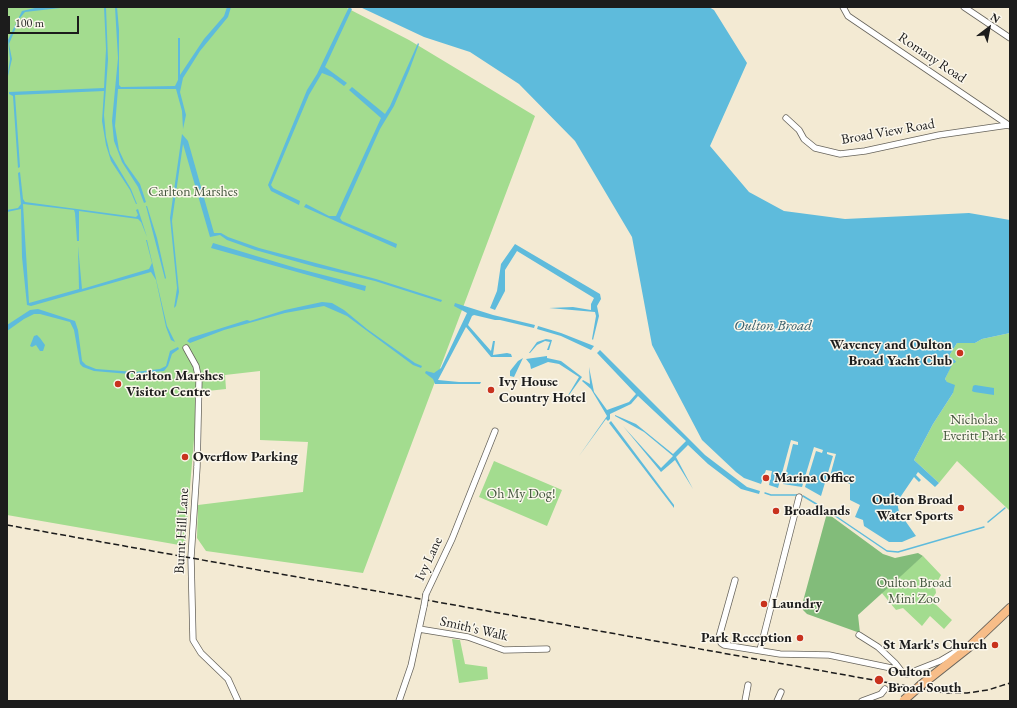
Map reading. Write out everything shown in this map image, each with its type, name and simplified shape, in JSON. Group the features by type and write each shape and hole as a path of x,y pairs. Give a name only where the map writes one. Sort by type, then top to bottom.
{"highway":[{"path":"902,700 969,647 1010,608"}],"street":[{"name":"Romany Road","path":"843,7 848,16 1009,126"},
{"path":"964,7 1010,38"},
{"name":"Broad View Road","path":"786,118 799,130 804,139 816,148 840,154 865,151 939,135 1009,126"},
{"name":"Burnt Hill Lane","path":"186,348 196,366 199,380 197,467 191,557 193,640 201,653 228,679 238,701"},
{"name":"Ivy Lane","path":"400,701 410,670 426,594 452,539 495,431"},
{"path":"760,650 799,497"},
{"path":"735,580 719,640 724,645 780,654 830,655 896,669 899,668"},
{"name":"Smith's Walk","path":"419,629 468,637 504,650 547,649"},
{"path":"859,635 878,647 907,674 952,655 962,648 969,647"},
{"path":"745,701 748,685"},
{"path":"862,701 881,694 885,689"},
{"path":"777,701 781,692"}],"green space":[{"name":"Carlton Marshes","path":"7,7 345,7 409,40 535,116 363,573 206,551 197,538 198,505 303,492 308,442 260,440 260,371 225,375 226,389 198,392 185,546 7,515"},
{"name":"Nicholas Everitt Park","path":"1010,333 1010,511 957,461 939,483 914,460 933,424 953,393 945,379 953,362 956,361 949,356 957,343 975,343 982,339"},
{"name":"Oh My Dog!","path":"494,461 562,490 547,526 479,497"},
{"path":"827,513 883,554 895,558 918,553 923,556 858,615 860,633 807,614 803,610 802,605"},
{"name":"Oulton Broad Mini Zoo","path":"923,556 941,575 935,586 936,593 931,600 952,620 944,629 930,616 922,626 903,608 896,610 881,592"},
{"path":"452,639 460,640 465,664 487,667 488,679 459,683"}],"water":[{"path":"69,7 25,12 20,18 9,44 12,59 7,80 10,59 8,40 22,11 35,8"},
{"path":"104,7 106,7 108,60 104,115 106,137 110,154 131,189 137,204 130,190 111,161 106,145 102,121 104,91 15,95 20,167 18,168 13,96 9,94 9,92 104,88 106,49"},
{"path":"115,7 117,7 119,30 119,85 121,87 175,86 178,80 178,38 180,38 180,75 204,39 224,16 227,7 231,7 228,17 200,51 183,78 180,92 186,115 183,129 182,111 176,89 118,89 115,126 119,150 125,163 140,184 146,202 144,203 138,187 122,162 114,141 112,121 118,58"},
{"path":"349,7 352,9 325,67 347,83 344,86 332,77 322,73 309,95 271,185 273,188 300,201 299,205 271,191 268,185 307,90 317,74"},
{"name":"Oulton Broad","path":"360,7 709,7 714,10 747,63 710,146 749,192 784,211 845,219 969,213 1010,220 1010,333 982,339 975,343 957,343 949,356 956,361 953,363 945,379 947,382 955,385 953,393 933,424 914,460 939,483 935,487 918,472 916,475 921,480 919,482 914,477 897,502 899,512 916,536 902,542 889,542 864,526 863,520 855,517 860,505 850,500 850,484 841,480 840,483 838,483 836,482 837,479 830,476 836,454 827,452 827,454 833,456 821,496 805,487 816,451 822,453 823,450 814,447 802,487 783,484 793,444 798,445 798,442 791,440 778,488 769,485 772,471 766,470 761,484 744,478 702,440 652,345 632,237 575,141 519,84 470,52 424,37"},
{"path":"418,43 419,44 409,71 394,106 380,129 340,218 342,221 397,244 396,248 304,207 306,204 329,216 336,216 381,118 349,90 352,87 385,114"},
{"path":"182,134 188,141 214,233 221,233 259,248 376,279 442,300 441,302 375,281 316,267 255,250 227,240 220,235 210,237 183,144 172,221 179,292 176,306 174,308 177,288 170,218"},
{"path":"20,172 23,199 25,202 136,217 138,215 136,210 138,209 147,237 141,222 138,219 79,211 79,241 77,241 74,210 23,204 29,303 79,289 78,246 82,289 149,269 152,263 147,240 167,326 175,342 171,340 166,327 156,280 151,272 31,306 27,305 22,257 21,209 7,212 7,210 18,208 21,204 18,173"},
{"path":"146,206 157,238 165,279"},
{"path":"213,243 296,268 366,286 365,291 211,248"},
{"path":"515,244 600,294 601,299 597,306 599,316 593,340 596,316 595,312 549,308 573,307 591,310 591,304 594,298 517,251 505,270 505,291 495,310 490,308 497,291 501,264"},
{"path":"322,302 332,303 344,310 367,329 415,363 422,366 421,368 413,365 347,316 324,306 285,313 224,330 190,343 187,341 190,338 247,320 250,321 285,310"},
{"path":"455,303 493,315 535,325 534,328 500,320 474,315 472,316 468,325 491,351 493,341 495,341 493,355 507,353 511,354 512,357 491,357 466,327 438,380 481,382 480,384 435,384 433,379 425,373 426,371 434,373 441,368 467,313 454,306"},
{"path":"38,309 75,321 78,330 82,361 86,365 96,369 135,372 160,369 166,366 170,351 178,347 179,349 172,354 168,366 164,371 129,374 94,371 83,367 80,364 74,330 70,322 40,314 34,314 7,331 7,325 30,310"},
{"path":"538,326 594,346 591,350 561,336 537,329"},
{"path":"37,335 45,345 43,351 40,351 36,345 32,347 30,346 34,336"},
{"path":"546,339 552,340 549,350 547,350 550,342 545,341 537,345 529,353 537,342"},
{"path":"600,350 705,455 747,487 760,491 759,494 741,489 708,464 688,445 676,457 693,489 675,460 661,472 623,426 661,468 673,456 644,432 615,415 636,424 673,454 686,441 638,396 631,404 610,414 610,419 608,421 606,419 579,456 607,416 591,389 582,381 583,380 590,384 589,367 594,392 607,410 629,402 636,394 597,353"},
{"path":"547,356 547,358 561,361 582,377 564,402 579,377 559,364 548,362 531,369 530,364 526,359"},
{"path":"523,358 514,377 510,376 510,371 518,361"},
{"path":"973,386 994,388 994,395 972,391"},
{"path":"611,421 674,505 674,508 609,423"}],"waterway":[{"path":"765,493 771,495 797,495"},
{"path":"803,496 823,508"},
{"path":"988,522 1005,508"},
{"path":"828,511 887,551 898,552 984,527"}],"railway":[{"path":"7,525 946,693 967,693 988,690 1010,683"}],"place":[{"name":"Waveney and Oulton Broad Yacht Club","path":"960,353"},
{"name":"Carlton Marshes Visitor Centre","path":"118,384"},
{"name":"Ivy House Country Hotel","path":"491,390"},
{"name":"Overflow Parking","path":"185,457"},
{"name":"Marina Office","path":"766,478"},
{"name":"Oulton Broad Water Sports","path":"961,508"},
{"name":"Broadlands","path":"776,511"},
{"name":"Laundry","path":"764,604"},
{"name":"Park Reception","path":"800,638"},
{"name":"St Mark's Church","path":"995,645"},
{"name":"Oulton Broad South","path":"879,680"}]}
